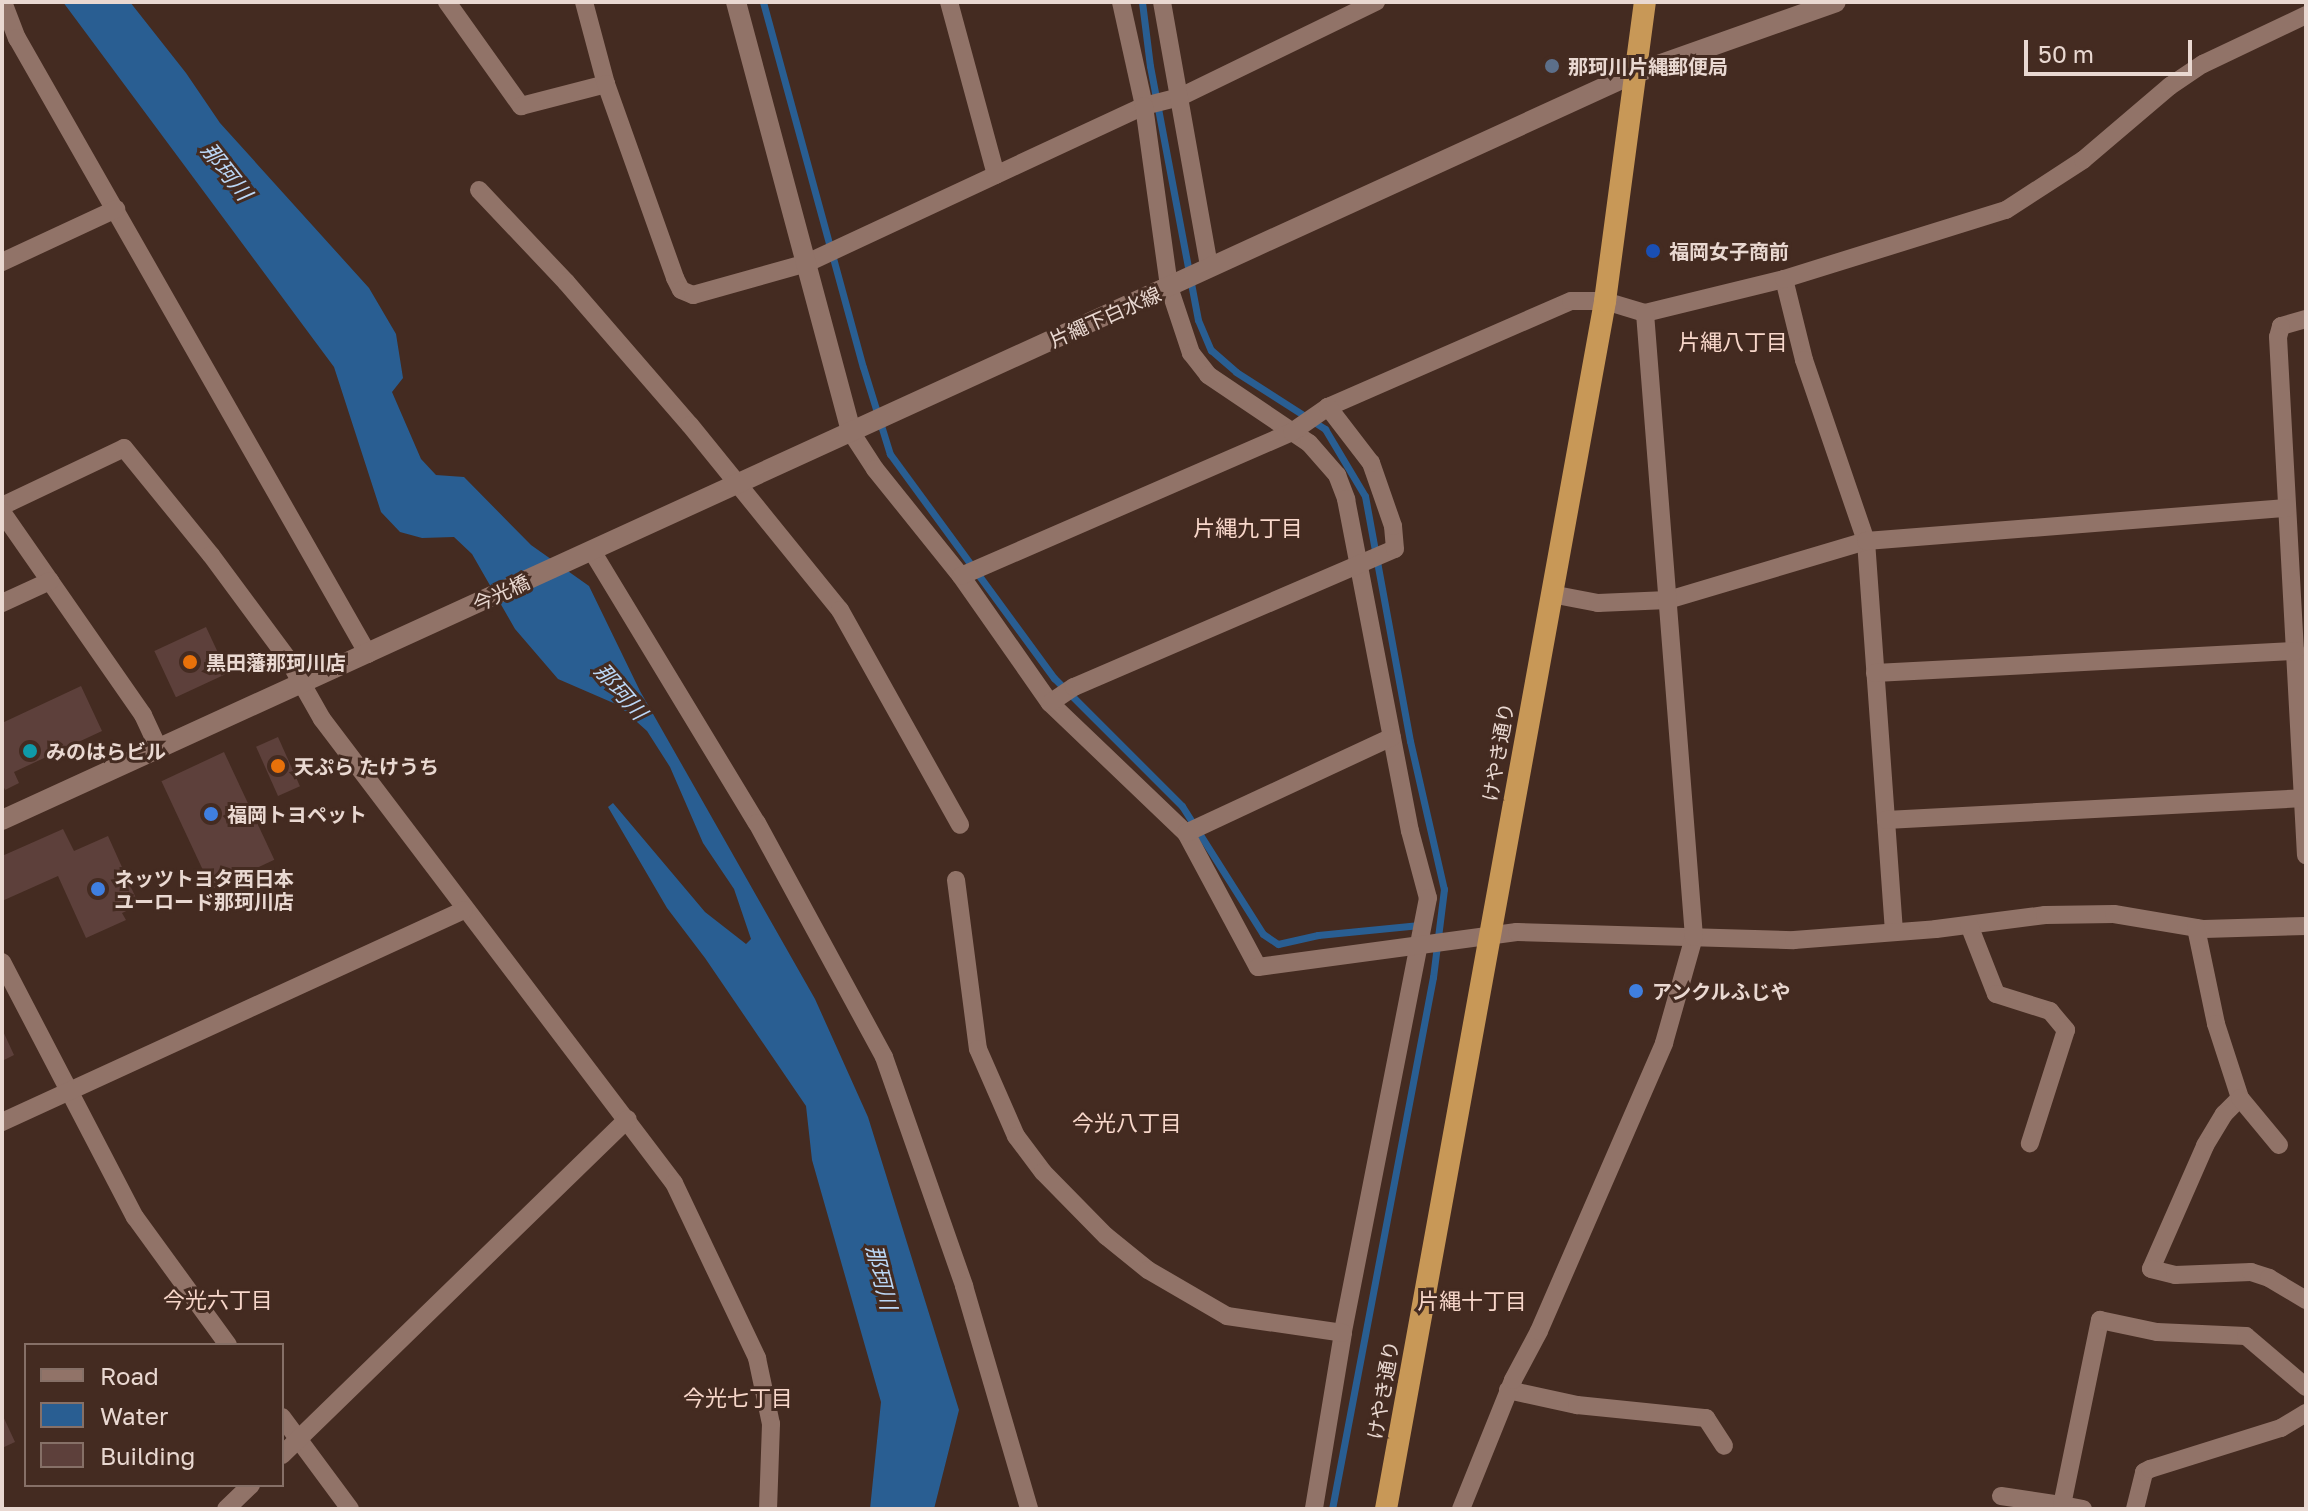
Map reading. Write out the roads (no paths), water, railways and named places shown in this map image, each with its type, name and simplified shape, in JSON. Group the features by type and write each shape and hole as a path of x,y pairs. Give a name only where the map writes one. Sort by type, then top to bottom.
{"highway":[{"name":"けやき通り","path":"1386,1509 1605,301 1645,2"}],"main road":[{"path":"736,2 851,432"},
{"name":"片繩下白水線","path":"584,555 1633,74 1836,2"},
{"name":"今光橋","path":"368,654 584,555"},
{"path":"2,820 368,654"}],"street":[{"path":"3,2 17,38 368,654"},
{"path":"447,2 521,106 606,84"},
{"path":"584,2 606,84 681,290 693,295 807,263 1144,106 1180,97 1376,2"},
{"path":"949,2 996,175"},
{"path":"1121,2 1144,106 1169,287 1191,353 1208,375 1309,443 1337,475 1346,499 1410,831 1428,898 1343,1333 1314,1509"},
{"path":"1162,2 1209,266"},
{"path":"961,576 1292,432 1328,407 1571,301 1605,301 1645,313 1784,279 2006,210 2083,160 2170,86 2203,64 2306,15"},
{"path":"479,190 566,282 840,610 960,825"},
{"path":"4,256 116,209"},
{"path":"1784,279 1804,360 1866,541 1894,930"},
{"path":"1461,1509 1508,1390 1539,1331 1664,1043 1694,937 1645,313"},
{"path":"2306,319 2281,326 2278,337 2306,855"},
{"path":"1050,703 1074,687 1395,549 1393,526 1371,463 1328,407"},
{"path":"851,432 875,469 961,576 1050,703 1186,833 1258,967 1517,932 1794,940 1969,925 2045,915 2114,914 2196,928 2304,932"},
{"path":"2,506 124,448 211,555 302,685 322,719 674,1183 757,1358 771,1424 768,1509"},
{"path":"1551,594 1598,603 1668,600 1866,541 2287,508"},
{"path":"2,512 143,715 159,749"},
{"path":"584,555 733,781 884,1057 964,1286 1029,1509"},
{"path":"2,603 50,581"},
{"path":"1875,673 2295,651"},
{"path":"1186,833 1392,737"},
{"path":"1886,820 2303,798"},
{"path":"956,880 978,1049 1016,1136 1043,1172 1106,1236 1148,1270 1227,1316 1343,1333"},
{"path":"2,1122 464,910"},
{"path":"1969,925 1996,994 2050,1011 2066,1030 2030,1143"},
{"path":"2196,928 2216,1024 2240,1098 2279,1145"},
{"path":"2,962 135,1217 227,1343"},
{"path":"2240,1098 2224,1114 2205,1146 2151,1269 2175,1275 2251,1272 2269,1278 2306,1300"},
{"path":"284,1453 628,1119"},
{"path":"2062,1505 2100,1320 2157,1332 2246,1336 2306,1387"},
{"path":"1508,1390 1577,1405 1706,1418 1724,1446"},
{"path":"2135,1509 2144,1472 2281,1428 2306,1413"},
{"path":"284,1420 350,1509"},
{"path":"226,1509 249,1487"},
{"path":"2001,1496 2083,1509"}],"water":[{"name":"那珂川","path":"63,2 130,2 186,73 220,123 369,288 396,334 403,378 392,392 421,459 436,475 464,477 531,545 589,586 640,691 815,999 868,1117 959,1410 934,1509 870,1509 881,1402 812,1160 806,1106 667,908 608,807 613,803 705,912 746,944 751,939 734,889 703,843 670,767 647,731 618,705 558,679 515,629 472,554 454,537 422,538 400,532 381,512 334,367"}],"waterway":[{"path":"763,2 863,367 890,454 1054,678 1182,806 1263,934 1278,944 1318,935 1420,925"},
{"path":"1142,2 1150,66 1198,320 1211,350 1236,372 1325,429 1365,496 1410,741 1444,889 1433,977 1332,1509"}],"place":[{"name":"那珂川片縄郵便局","path":"1552,66"},
{"name":"福岡女子商前","path":"1653,251"},
{"name":"黒田藩那珂川店","path":"190,662"},
{"name":"みのはらビル","path":"30,751"},
{"name":"天ぷら たけうち","path":"278,766"},
{"name":"福岡トヨペット","path":"211,814"},
{"name":"ネッツトヨタ西日本 ユーロード那珂川店","path":"98,889"},
{"name":"アンクルふじや","path":"1636,991"}],"district":[{"name":"片縄八丁目","path":"1733,342"},
{"name":"片縄九丁目","path":"1248,528"},
{"name":"今光八丁目","path":"1127,1123"},
{"name":"今光六丁目","path":"218,1300"},
{"name":"片縄十丁目","path":"1472,1301"},
{"name":"今光七丁目","path":"738,1398"}]}
